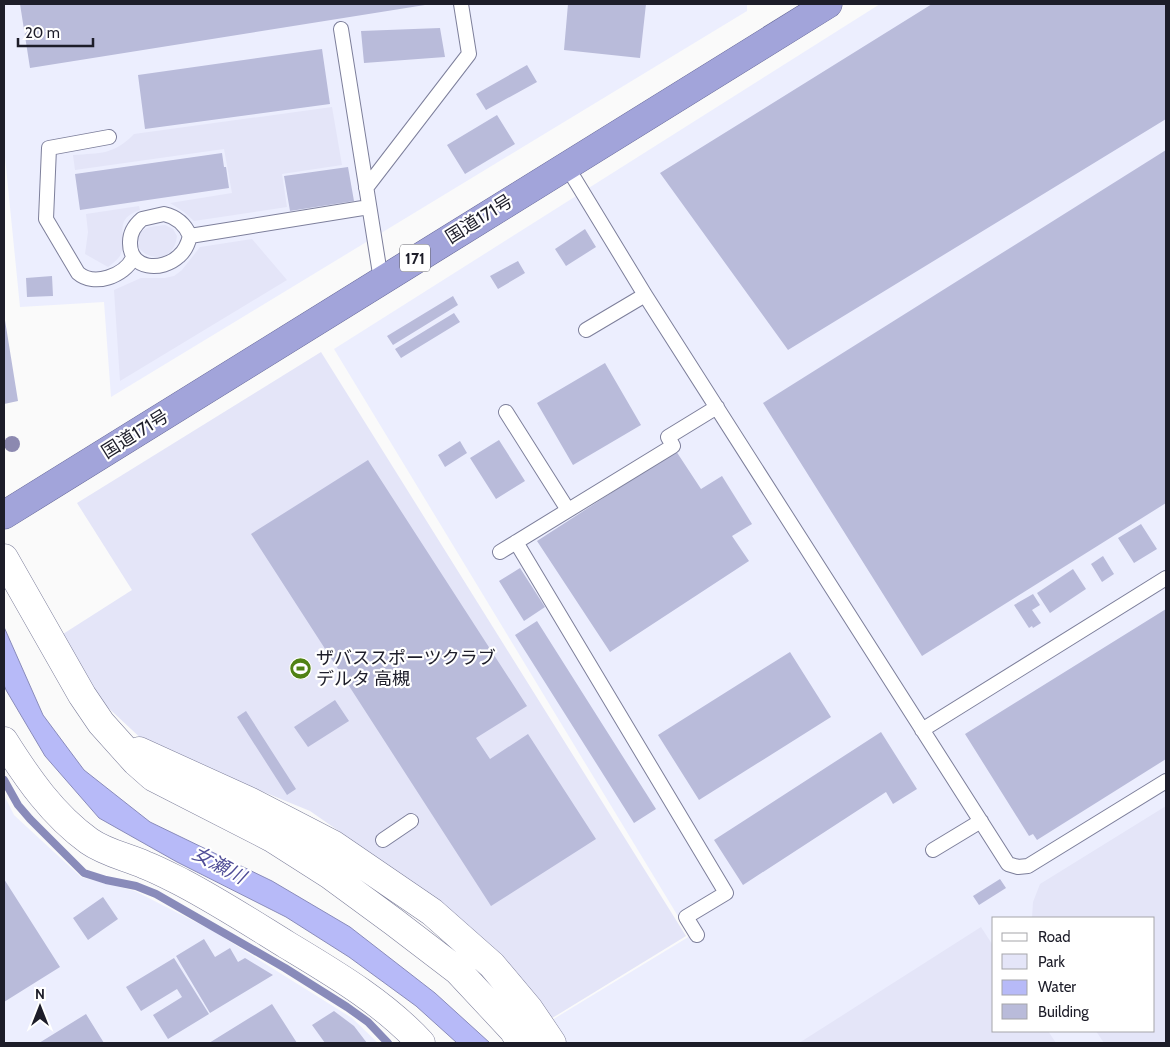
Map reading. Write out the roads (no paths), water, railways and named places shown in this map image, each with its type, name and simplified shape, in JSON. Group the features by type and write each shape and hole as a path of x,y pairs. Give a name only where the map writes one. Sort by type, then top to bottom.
{"highway":[{"name":"国道171号","path":"4,515 828,4"}],"street":[{"path":"4,558 71,678 93,713 136,762 152,777 272,838 330,875 458,971 513,1030 521,1043"},
{"path":"4,741 46,802 91,843 118,856 144,864 184,883 241,916 373,999 404,1025 421,1043"},
{"path":"120,743 249,801 334,845 432,912 492,965 529,1009 552,1043"}],"lane":[{"path":"366,188 469,54 461,4"},
{"path":"341,29 381,280"},
{"path":"109,137 49,148 46,219 78,273 83,277 89,279 112,276 125,270 133,258"},
{"path":"566,165 645,294 1008,864 1023,867 1166,781"},
{"path":"190,236 369,207"},
{"path":"164,214 172,216 183,224 190,236 185,250 180,256 159,266 143,264 133,258 130,253 132,231 142,219 164,214"},
{"path":"586,330 645,294"},
{"path":"500,552 673,446 668,437 717,407"},
{"path":"506,412 568,510"},
{"path":"516,542 726,892 686,917 696,935"},
{"path":"922,730 1166,578"},
{"path":"382,840 411,821"},
{"path":"933,850 981,821"}],"water":[{"name":"女瀬川","path":"4,627 43,715 84,770 150,822 272,881 350,927 435,993 490,1043 457,1043 416,1006 349,957 286,917 177,862 99,818 45,756 6,690 4,685"}],"waterway":[{"path":"4,780 18,805 30,819 84,873 136,886 156,894 285,968 347,1007 368,1022 388,1043"}],"place":[{"name":"ザバススポーツクラブ デルタ 高槻","path":"300,668"}]}
